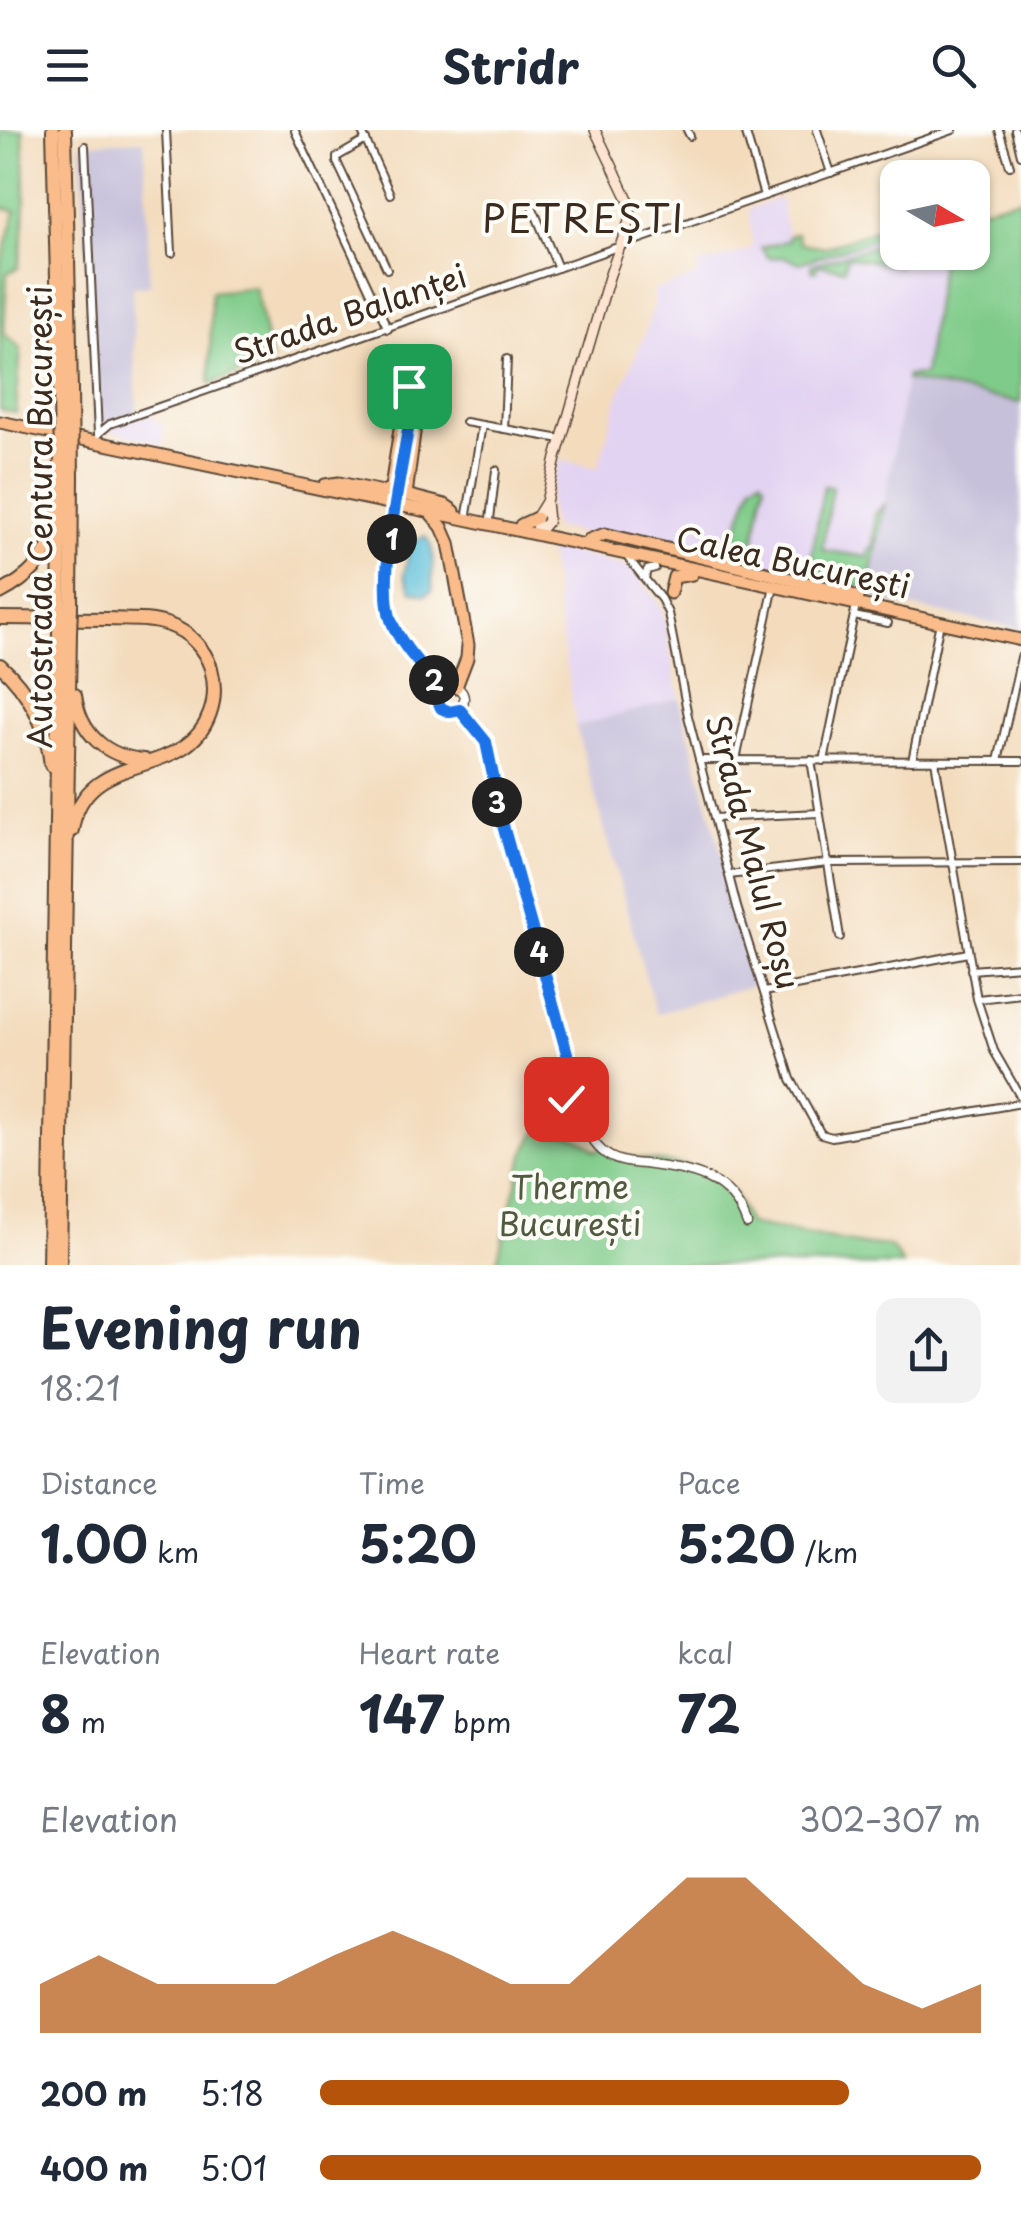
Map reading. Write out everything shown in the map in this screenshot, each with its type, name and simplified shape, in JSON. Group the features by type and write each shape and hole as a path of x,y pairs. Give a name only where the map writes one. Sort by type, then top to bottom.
{"highway":[{"name":"Autostrada Centura București","path":"53,130 65,389"},
{"name":"Autostrada Centura București","path":"65,130 65,606"},
{"path":"326,485 340,482 380,492 389,490 413,386"},
{"path":"413,386 406,495 445,505 454,512"},
{"path":"0,419 98,436 469,517 544,529"},
{"path":"0,419 428,511 588,540 606,534 845,592 856,606"},
{"name":"Autostrada Centura București","path":"49,1265 66,637 60,493 66,478"},
{"path":"0,592 27,576 44,559 52,539 60,493"},
{"path":"428,511 442,527 448,542 468,645 456,686"},
{"path":"448,542 454,528 469,517"},
{"name":"Calea București","path":"544,529 626,555 856,606 1021,637"},
{"path":"626,555 655,568 664,576 670,593 672,579 681,574 728,576"},
{"name":"Calea București","path":"856,606 1021,637"},
{"path":"0,618 148,620 168,624 202,650 212,670 211,711 190,743 157,760 106,777 82,800 71,834 60,912"},
{"path":"66,637 75,700 87,731 120,756 157,760"},
{"path":"0,666 32,704 50,756 60,912"},
{"name":"Autostrada Centura București","path":"60,912 60,1265"}],"main road":[{"path":"544,529 546,502 561,439 630,222 630,206 595,130"}],"street":[{"path":"166,130 172,254"},
{"path":"361,130 390,194"},
{"path":"745,130 764,196"},
{"path":"817,130 831,173"},
{"path":"915,130 920,142"},
{"name":"Strada Balanței","path":"98,436 110,424 953,130"},
{"path":"999,130 1010,166"},
{"path":"1014,130 1021,155"},
{"path":"295,131 388,329"},
{"path":"366,140 337,157 337,162 387,269"},
{"path":"84,146 98,436"},
{"path":"532,206 558,268"},
{"path":"504,429 507,359"},
{"path":"413,386 386,585 392,620 402,642 442,690"},
{"path":"465,422 561,439"},
{"path":"469,517 482,425"},
{"path":"490,519 496,470"},
{"name":"Strada Malul Roșu","path":"626,555 668,613 728,875 794,1086 823,1136 832,1138 1021,1100"},
{"path":"645,579 648,570 655,568"},
{"path":"736,760 774,586"},
{"path":"824,760 856,606 888,623"},
{"path":"912,761 940,622"},
{"path":"998,761 1021,657"},
{"path":"442,690 456,686 464,696 460,710"},
{"path":"442,690 438,701 441,708 450,712 460,710"},
{"path":"460,710 486,742 504,829 570,1064 591,1092 586,1106 596,1144"},
{"path":"699,760 1021,761"},
{"path":"811,760 840,937"},
{"path":"935,761 977,999 994,1051 1021,1100"},
{"path":"714,818 819,812"},
{"path":"728,875 828,863 1021,862"},
{"path":"764,992 968,954"},
{"path":"972,970 1021,966"},
{"path":"977,999 1021,994"},
{"path":"570,1064 566,1099 576,1108 596,1144 618,1160 706,1176 734,1199 747,1224"},
{"path":"1010,1080 1021,1078"},
{"path":"569,1086 579,1081"},
{"path":"576,1108 586,1106"}],"shaded area":[{"path":"144,140 150,285 132,287 137,412 94,427 81,143"},
{"path":"780,198 788,235 797,233 800,243 826,247 880,228 880,270 951,270 946,387 906,381 868,598 554,527 551,519 549,500 559,460 598,468 617,400 645,333 655,299 653,291 699,275 697,266 750,250 753,244 749,209"},
{"path":"906,380 1021,403 1021,629 868,598"},
{"path":"137,412 138,418 153,413 155,423 164,424 163,444 94,427"},
{"path":"547,545 633,569 662,609 679,698 576,727"},
{"path":"679,698 757,984 656,1014 576,727"}],"green space":[{"path":"0,130 23,130 23,233 18,268 7,273 4,334 21,348 16,413 0,410 0,266 16,211 0,207"},
{"path":"1021,198 1021,403 906,380 907,376 924,375 939,270 990,270 990,206"},
{"path":"880,228 880,237 800,263 783,257 769,258 761,248 789,240 788,236 797,233 800,243 826,247"},
{"path":"880,244 880,263 847,257 844,269 818,265 812,271 811,265"},
{"path":"255,287 271,363 210,384 211,292"},
{"path":"761,478 765,483 750,567 731,561 730,550 753,483"},
{"path":"824,486 832,487 822,550 868,557 869,549 873,549 875,514 884,505 869,588 808,577"},
{"name":"Therme București","path":"545,1125 552,1136 576,1138 596,1151 603,1147 615,1155 686,1166 710,1174 734,1193 748,1224 863,1245 885,1245 893,1249 903,1265 496,1265 525,1152"}],"water":[{"path":"425,536 433,555 433,590 425,595 412,591 404,575 411,542"}],"district":[{"name":"PETREȘTI","path":"584,220"}],"route":[{"path":"409,386 412,405 386,574 388,609 402,642 442,690 438,701 441,708 450,712 460,710 485,740 504,829 570,1064 566,1099"}]}
